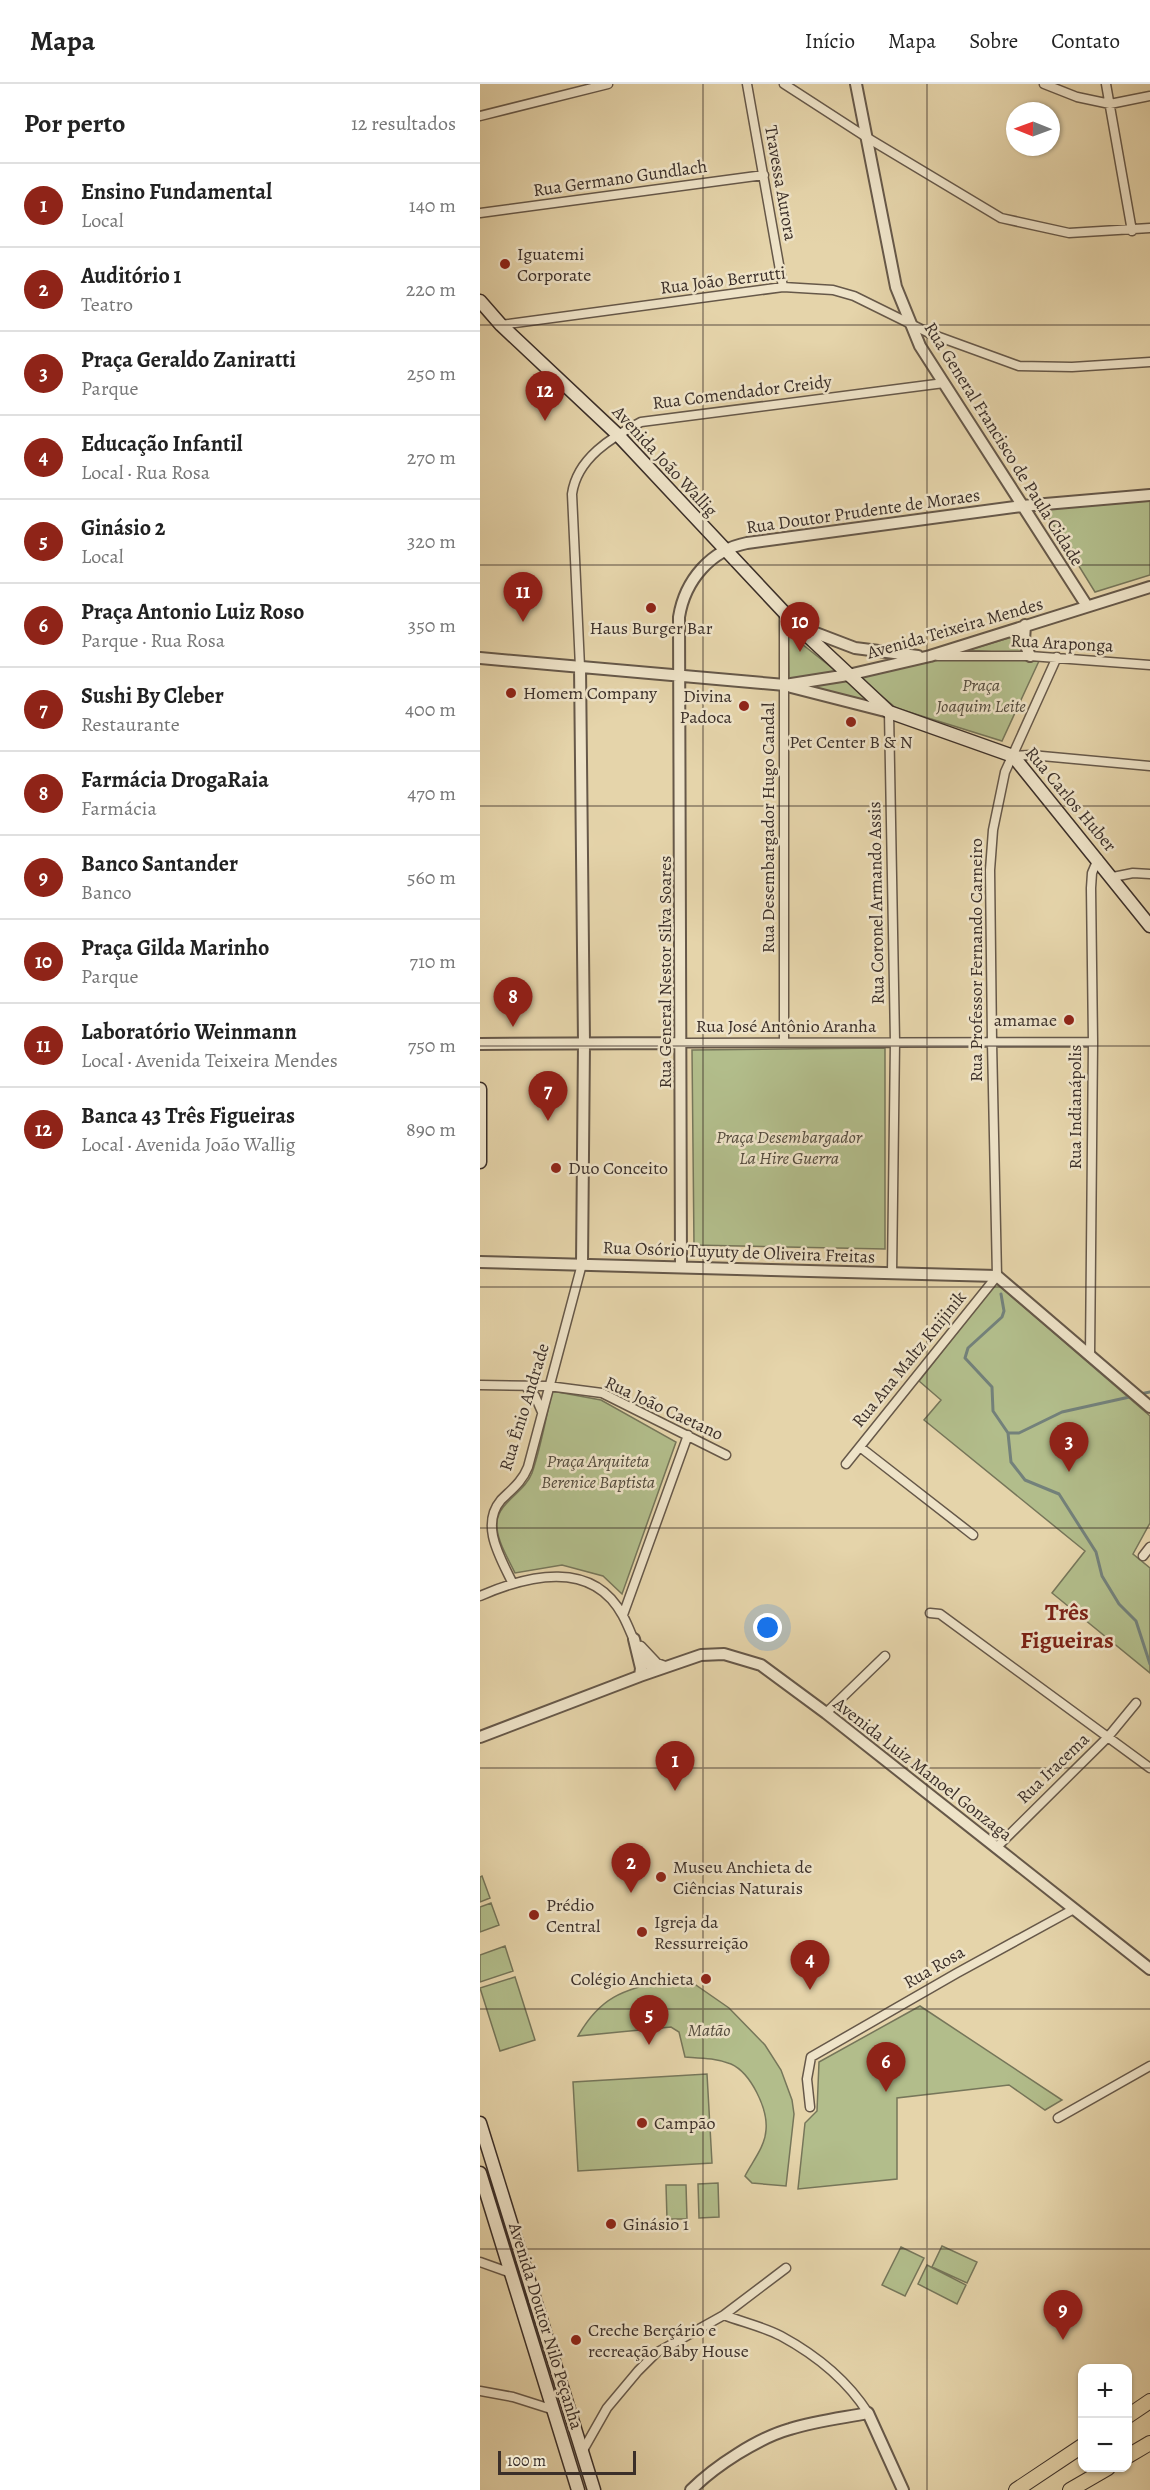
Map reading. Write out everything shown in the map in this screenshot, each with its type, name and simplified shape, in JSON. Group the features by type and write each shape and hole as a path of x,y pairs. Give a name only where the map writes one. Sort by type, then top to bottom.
{"main road":[{"name":"Avenida João Wallig","path":"480,301 501,326 617,434 723,550 797,626"},
{"name":"Avenida João Wallig","path":"483,317 501,326"},
{"name":"Rua Carlos Huber","path":"797,626 890,712 1013,756 1113,877 1150,926"},
{"path":"480,1089 480,1162"},
{"name":"Avenida Doutor Nilo Peçanha","path":"480,2123 594,2490"},
{"name":"Avenida Doutor Nilo Peçanha","path":"480,2173 578,2490"},
{"path":"1132,2413 1150,2401"},
{"path":"1132,2454 1150,2443"},
{"path":"1016,2490 1078,2449"},
{"path":"1070,2490 1101,2472"}],"street":[{"path":"480,116 608,84"},
{"name":"Travessa Aurora","path":"747,84 783,287"},
{"path":"784,84 866,137 1001,218 1069,233 1132,231 1150,228"},
{"name":"Rua General Francisco de Paula Cidade","path":"856,84 896,287 909,324 920,346 1087,606"},
{"path":"1044,84 1077,97 1110,104 1150,96"},
{"path":"1106,84 1132,231"},
{"name":"Rua Germano Gundlach","path":"480,213 764,175"},
{"name":"Rua João Berrutti","path":"501,326 783,287 833,290 854,296 909,324 1019,366 1072,368 1150,362"},
{"name":"Rua Comendador Creidy","path":"580,667 572,494 574,482 584,463 617,434 641,422 944,383"},
{"name":"Rua Doutor Prudente de Moraes","path":"680,676 679,617 682,599 698,574 711,559 723,550 747,543 1022,506 1150,495"},
{"name":"Avenida Teixeira Mendes","path":"480,658 785,686 848,675 930,656 1150,587"},
{"name":"Rua Desembargador Hugo Candal","path":"784,613 784,1042"},
{"path":"1025,625 1024,641 1030,656"},
{"name":"Rua Araponga","path":"797,626 855,648 894,654 1057,657 1150,665"},
{"name":"Rua Professor Fernando Carneiro","path":"997,1276 990,870 993,830 1005,772 1057,657"},
{"path":"580,667 584,1043 582,1264"},
{"name":"Rua General Nestor Silva Soares","path":"680,676 681,1267"},
{"path":"785,686 890,712"},
{"name":"Rua Coronel Armando Assis","path":"890,712 895,1042 892,1273"},
{"path":"1013,756 1031,755 1150,766"},
{"name":"Rua Indianápolis","path":"1090,1356 1093,1042 1091,888 1092,873 1098,859"},
{"path":"1113,877 1133,873 1150,874"},
{"name":"Rua José Antônio Aranha","path":"480,1044 1093,1042"},
{"name":"Rua Osório Tuyuty de Oliveira Freitas","path":"480,1262 997,1276"},
{"name":"Rua Ênio Andrade","path":"512,1582 491,1538 490,1520 496,1506 524,1476 582,1264"},
{"path":"997,1276 1150,1407"},
{"name":"Rua Ana Maltz Knijinik","path":"846,1464 997,1276"},
{"name":"Rua João Caetano","path":"480,1385 548,1386 602,1393 726,1455"},
{"path":"525,1386 536,1396 542,1412"},
{"path":"623,1615 688,1436"},
{"path":"860,1447 973,1535"},
{"path":"1143,1556 1150,1547"},
{"path":"480,1596 512,1582 553,1576 571,1577 589,1582 609,1594 623,1615 646,1664 655,1671"},
{"path":"930,1613 940,1614 1150,1768"},
{"path":"634,1639 657,1663 668,1667"},
{"path":"634,1639 641,1668 640,1676"},
{"name":"Avenida Luiz Manoel Gonzaga","path":"480,1737 701,1655 724,1654 738,1657 761,1665 826,1713 1149,1967"},
{"path":"826,1713 885,1656"},
{"name":"Rua Iracema","path":"996,1848 1108,1737 1136,1703"},
{"name":"Rua Rosa","path":"810,2107 807,2079 811,2057 1074,1909"},
{"path":"1058,2118 1150,2066"},
{"path":"480,2123 480,2131"},
{"path":"480,2262 511,2273"},
{"path":"582,2452 607,2408 656,2353 724,2315 786,2268"},
{"path":"724,2315 780,2335 819,2361 846,2384 868,2413 903,2490"},
{"path":"480,2391 513,2397 554,2410"},
{"path":"691,2490 711,2472 769,2436 810,2424 868,2413"}],"green space":[{"path":"1150,500 1150,575 1095,592 1043,508"},
{"path":"788,633 841,675 789,679"},
{"path":"1019,635 1023,654 969,650"},
{"name":"Praça Joaquim Leite","path":"939,657 1039,661 1002,741 896,708 860,678"},
{"path":"847,679 879,707 798,687"},
{"name":"Praça Desembargador La Hire Guerra","path":"885,1048 885,1249 694,1245 692,1050"},
{"path":"996,1283 1150,1416 1150,1523 1133,1554 1150,1568 1150,1673 1052,1593 1085,1551 924,1420 941,1400 919,1381"},
{"name":"Praça Arquiteta Berenice Baptista","path":"552,1391 601,1400 676,1442 622,1594 603,1576 562,1565 515,1573 500,1541 497,1528 499,1514 529,1480 541,1443"},
{"path":"482,1876 490,1898 480,1902 480,1877"},
{"path":"491,1903 499,1925 480,1932 480,1907"},
{"path":"505,1946 513,1971 480,1982 480,1955"},
{"path":"515,1977 535,2040 500,2051 480,1988"},
{"name":"Matão","path":"665,1980 690,1981 729,2008 765,2045 781,2070 792,2100 794,2114 786,2186 752,2183 745,2176 763,2142 766,2122 757,2092 738,2069 720,2061 685,2057 679,2032 671,2027 578,2036 595,2012 614,1997"},
{"path":"920,2006 1062,2100 1045,2110 1009,2085 897,2098 897,2179 798,2189 805,2123 817,2111 819,2062"},
{"name":"Campão","path":"707,2074 712,2163 578,2171 573,2082"},
{"path":"718,2183 719,2217 699,2218 698,2184"},
{"path":"666,2185 686,2185 687,2219 667,2219"},
{"path":"942,2246 977,2262 967,2283 932,2267"},
{"path":"901,2247 924,2258 905,2296 882,2285"},
{"path":"927,2265 966,2285 957,2304 918,2284"}],"waterway":[{"path":"1001,1294 1004,1311 1002,1317 968,1348 965,1358 992,1387 993,1411 1008,1433 1019,1433 1062,1412 1134,1396"},
{"path":"1140,1394 1150,1392"},
{"path":"1008,1433 1011,1462 1025,1480 1059,1494 1096,1552 1102,1576 1119,1604 1136,1621 1150,1664"}],"place":[{"name":"Iguatemi Corporate","path":"505,264"},
{"name":"Banca 43 Três Figueiras","path":"545,421"},
{"name":"Haus Burger Bar","path":"651,608"},
{"name":"Laboratório Weinmann","path":"523,622"},
{"name":"Praça Gilda Marinho","path":"800,652"},
{"name":"Homem Company","path":"511,693"},
{"name":"Divina Padoca","path":"744,706"},
{"name":"Pet Center B & N","path":"851,722"},
{"name":"amamae","path":"1069,1020"},
{"name":"Farmácia DrogaRaia","path":"513,1027"},
{"name":"Sushi By Cleber","path":"548,1121"},
{"name":"Duo Conceito","path":"556,1168"},
{"name":"Praça Geraldo Zaniratti","path":"1069,1472"},
{"name":"Ensino Fundamental","path":"675,1791"},
{"name":"Museu Anchieta de Ciências Naturais","path":"661,1877"},
{"name":"Auditório 1","path":"631,1893"},
{"name":"Prédio Central","path":"534,1915"},
{"name":"Igreja da Ressurreição","path":"642,1932"},
{"name":"Colégio Anchieta","path":"706,1979"},
{"name":"Educação Infantil","path":"810,1990"},
{"name":"Ginásio 2","path":"649,2045"},
{"name":"Praça Antonio Luiz Roso","path":"886,2092"},
{"name":"Campão","path":"642,2123"},
{"name":"Ginásio 1","path":"611,2224"},
{"name":"Creche Berçário e recreação Baby House","path":"576,2340"},
{"name":"Banco Santander","path":"1063,2340"}],"district":[{"name":"Três Figueiras","path":"1067,1626"}]}
